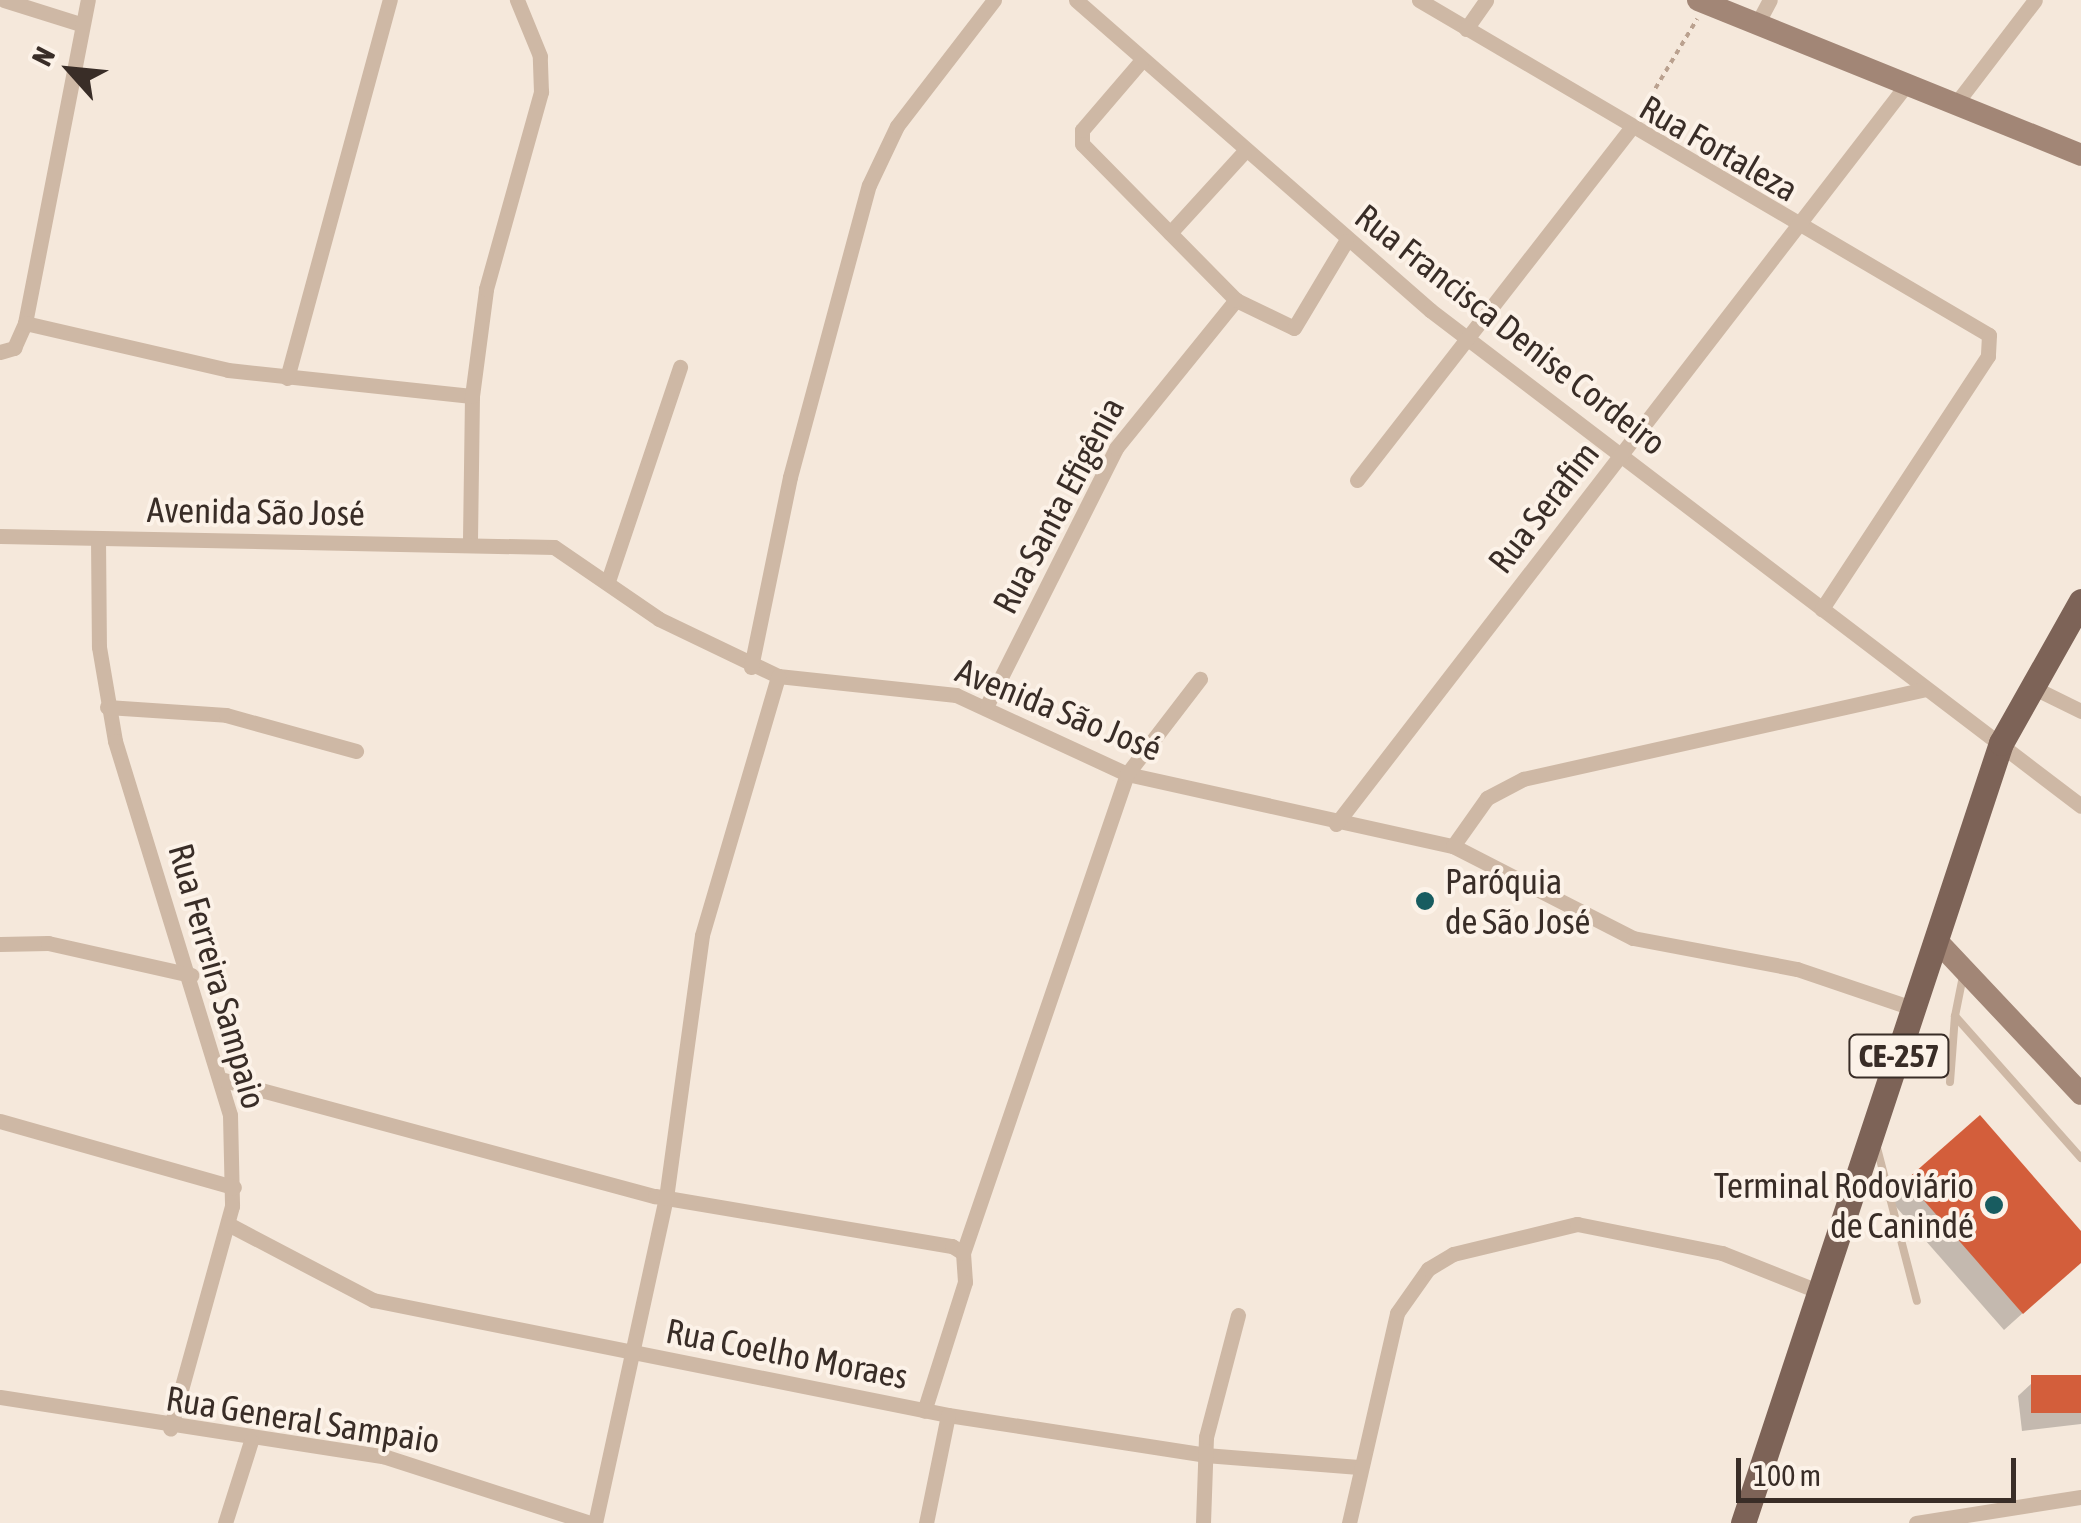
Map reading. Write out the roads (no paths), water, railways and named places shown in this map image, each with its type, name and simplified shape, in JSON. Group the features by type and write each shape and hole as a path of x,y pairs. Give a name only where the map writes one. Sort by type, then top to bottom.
{"main road":[{"name":"CE-257","path":"1743,1523 2001,743 2081,601"}],"street":[{"path":"4,0 77,23"},
{"path":"0,352 14,348 26,323 77,23 88,0"},
{"path":"287,378 390,0"},
{"path":"470,542 472,396 486,289 540,92 540,56 517,0"},
{"path":"751,666 790,478 869,186 897,126 994,0"},
{"name":"Rua Francisca Denise Cordeiro","path":"1076,0 1346,242 1468,340 2081,806"},
{"name":"Rua Fortaleza","path":"1418,0 1629,130 1992,340 1822,609"},
{"path":"1466,29 1486,0"},
{"path":"1757,24 1770,0"},
{"path":"1954,106 2035,0"},
{"path":"1702,2 2081,155"},
{"path":"1142,60 1081,138 1236,300 1294,328 1346,242"},
{"name":"Rua Serafim","path":"1336,824 1907,84"},
{"path":"1357,480 1629,130"},
{"path":"1170,233 1244,152"},
{"name":"Rua Santa Efigênia","path":"988,706 1116,448 1197,343 1236,300"},
{"path":"26,323 287,378 472,396"},
{"path":"608,580 680,367"},
{"name":"Avenida São José","path":"0,536 470,542 554,548 751,666 778,676 932,690 988,706 1127,774 1336,824 1453,846 1633,938 1798,969 1914,1009"},
{"name":"Rua Ferreira Sampaio","path":"98,538 107,707 224,1080 234,1187 228,1224 170,1429"},
{"path":"593,1523 666,1198 702,935 778,676"},
{"path":"924,1411 965,1282 962,1254 1127,774 1200,678"},
{"path":"2030,686 2081,711"},
{"path":"1453,846 1487,798 1522,779 1924,688"},
{"path":"107,707 238,718 356,751"},
{"path":"1937,941 2081,1094"},
{"path":"0,944 48,944 191,976"},
{"path":"224,1080 666,1198 934,1240 962,1254"},
{"path":"0,1120 234,1187"},
{"name":"Rua Coelho Moraes","path":"228,1224 356,1296 924,1411 1205,1455 1356,1467"},
{"path":"1349,1523 1356,1467 1408,1292 1428,1269 1490,1240 1578,1224 1722,1253 1820,1292"},
{"path":"1203,1523 1205,1455 1238,1315"},
{"name":"Rua General Sampaio","path":"0,1397 170,1429 450,1472 593,1523"},
{"path":"926,1523 948,1415"},
{"path":"225,1523 251,1440"},
{"path":"1916,1523 2081,1497"}],"lane":[{"path":"1950,1082 1955,1016 1964,970"},
{"path":"1955,1016 2081,1158"},
{"path":"1873,1135 1917,1301"}],"place":[{"name":"Paróquia de São José","path":"1425,901"},
{"name":"Terminal Rodoviário de Canindé","path":"1994,1205"}]}
